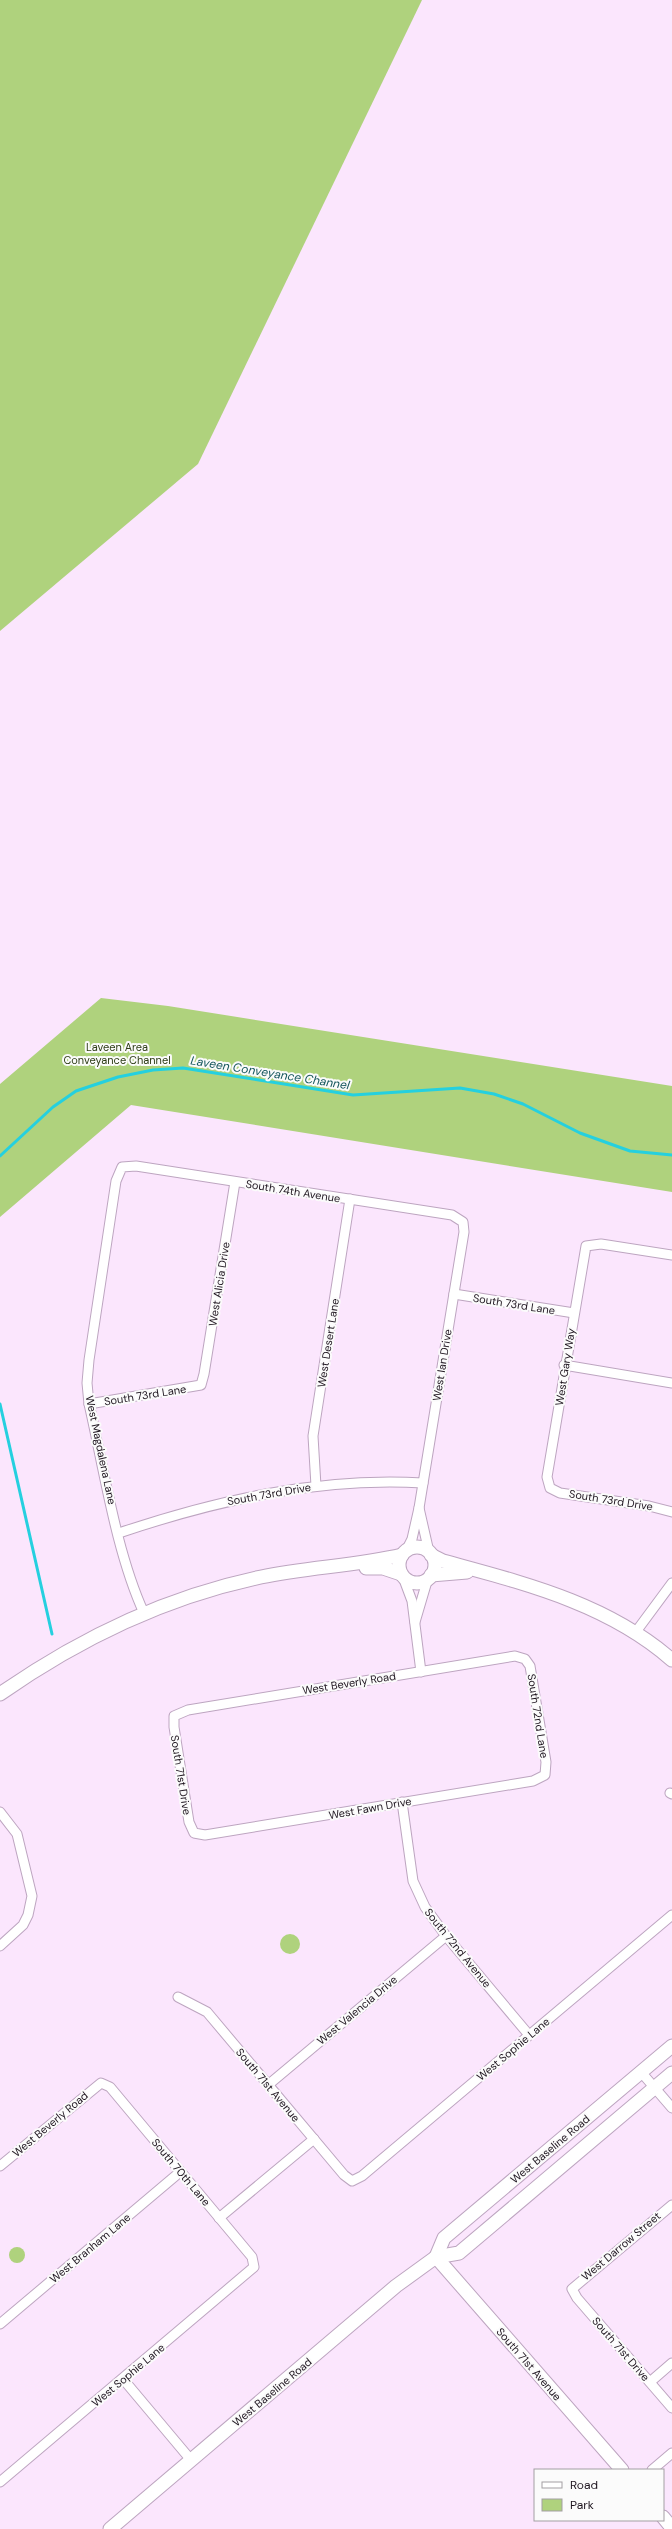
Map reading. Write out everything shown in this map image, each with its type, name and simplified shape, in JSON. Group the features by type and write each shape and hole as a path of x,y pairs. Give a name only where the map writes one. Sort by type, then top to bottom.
{"street":[{"name":"South 74th Avenue","path":"122,1167 136,1166 452,1215 463,1222"},
{"name":"West Magdalena Lane","path":"122,1167 116,1181 93,1328 87,1383 89,1404 119,1533 130,1577 144,1613"},
{"name":"West Alicia Drive","path":"201,1385 235,1182"},
{"name":"West Desert Lane","path":"316,1486 313,1436 350,1200"},
{"name":"West Ian Drive","path":"404,1553 412,1539 419,1508 464,1232 463,1222"},
{"name":"West Gary Way","path":"550,1488 547,1478 564,1365 586,1246 601,1244 672,1255"},
{"name":"South 73rd Lane","path":"454,1294 574,1313"},
{"path":"564,1365 672,1383"},
{"name":"South 73rd Lane","path":"89,1404 201,1385"},
{"name":"South 73rd Drive","path":"119,1533 189,1510 238,1499 316,1486 382,1482 423,1483"},
{"name":"South 73rd Drive","path":"550,1488 560,1492 650,1506 672,1512"},
{"name":"West Ian Drive","path":"419,1508 430,1553"},
{"path":"0,1694 77,1645 144,1613 183,1598 254,1579 349,1565 404,1553 418,1547 443,1561 463,1565 477,1571 555,1593 594,1610 635,1634 672,1660"},
{"path":"404,1553 399,1565 402,1575 410,1590 416,1622 416,1645 421,1672"},
{"path":"416,1622 434,1565 430,1553"},
{"path":"349,1565 384,1568 402,1575 413,1582 424,1581 430,1576 477,1571"},
{"path":"635,1634 672,1583"},
{"name":"West Beverly Road","path":"174,1716 188,1710 515,1656 525,1659"},
{"name":"South 72nd Lane","path":"525,1659 530,1666 545,1754 545,1775"},
{"name":"South 71st Drive","path":"174,1716 174,1727 189,1822 194,1833"},
{"name":"West Fawn Drive","path":"194,1833 204,1835 533,1781 545,1775"},
{"name":"South 72nd Avenue","path":"402,1802 413,1881 430,1916 529,2035"},
{"path":"0,1812 18,1834 30,1888 31,1905 23,1925 0,1946"},
{"name":"West Sophie Lane","path":"352,2181 362,2176 672,1915"},
{"name":"West Valencia Drive","path":"268,2085 446,1936"},
{"name":"South 71st Avenue","path":"178,1997 197,2005 207,2012 344,2175 352,2181"},
{"name":"West Baseline Road","path":"436,2257 444,2238 672,2046"},
{"path":"641,2072 672,2108"},
{"name":"West Baseline Road","path":"110,2529 396,2286 436,2257 459,2253 672,2073"},
{"name":"West Beverly Road","path":"0,2166 101,2083"},
{"name":"South 70th Lane","path":"101,2083 110,2087 252,2257 254,2267"},
{"path":"219,2218 314,2139"},
{"name":"West Branham Lane","path":"0,2324 180,2172"},
{"name":"West Darrow Street","path":"572,2289 672,2205"},
{"name":"South 71st Avenue","path":"436,2257 621,2469"},
{"name":"West Sophie Lane","path":"0,2482 254,2267"},
{"name":"South 71st Drive","path":"572,2289 577,2298 672,2408"},
{"path":"650,2382 672,2363"},
{"path":"123,2379 191,2460"},
{"path":"653,2469 672,2453"},
{"path":"664,2518 672,2528"}],"green space":[{"path":"0,0 422,0 198,464 0,631"},
{"name":"Laveen Area Conveyance Channel","path":"101,998 168,1006 672,1086 672,1192 131,1105 0,1217 0,1084"},
{"path":"290,1934 297,1937 300,1944 297,1951 290,1954 283,1951 280,1944 283,1937"},
{"path":"14,2247 20,2247 25,2252 23,2261 20,2263 14,2263 9,2258 9,2252"}],"waterway":[{"name":"Laveen Conveyance Channel","path":"0,1156 53,1107 76,1091 118,1077 153,1070 183,1068 353,1095 460,1088 494,1094 523,1104 580,1133 630,1151 672,1155"},
{"path":"0,1404 52,1634"}]}
